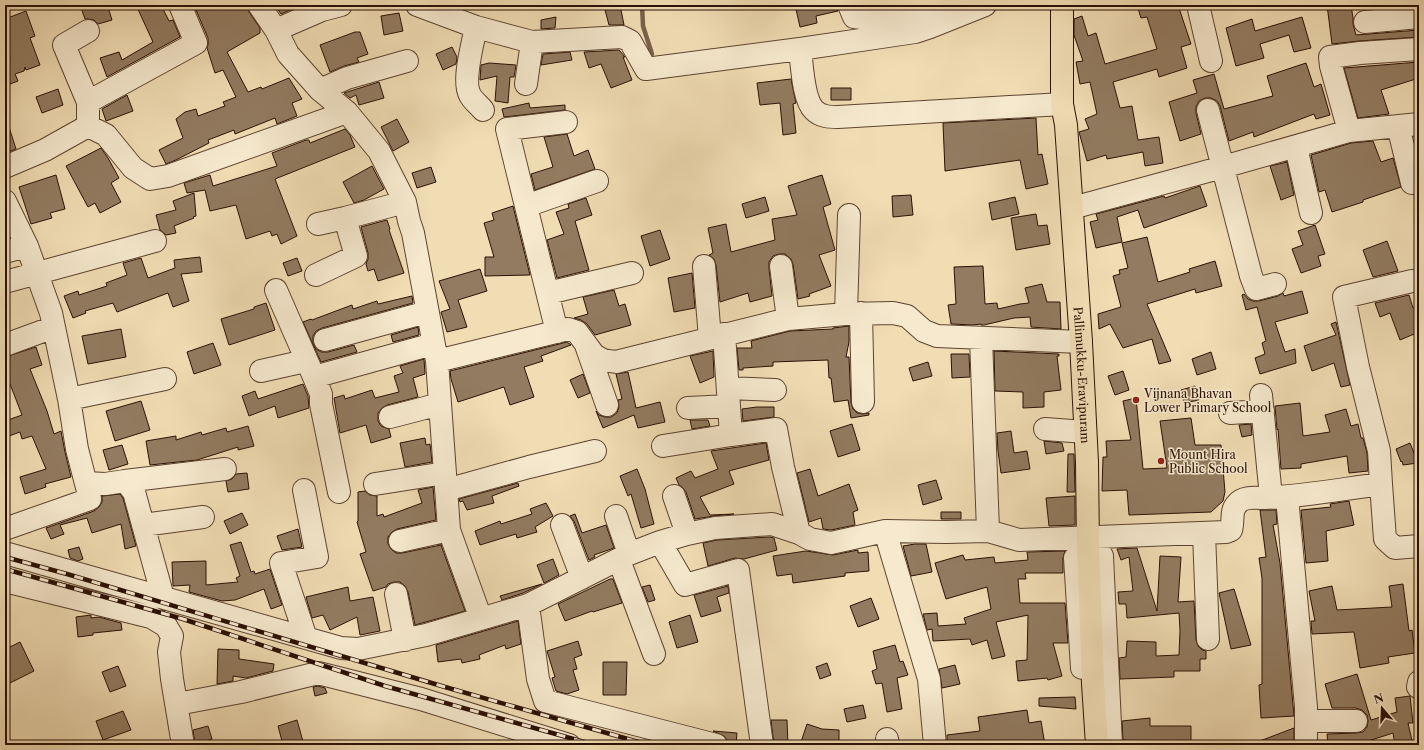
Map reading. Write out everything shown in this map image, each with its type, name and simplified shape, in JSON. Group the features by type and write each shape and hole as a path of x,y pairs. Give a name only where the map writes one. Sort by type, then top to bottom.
{"main road":[{"name":"Pallimukku-Eravipuram","path":"1062,5 1062,104 1066,125 1081,342 1093,684 1097,745"}],"street":[{"path":"88,102 196,43 180,5"},
{"path":"259,5 276,30 288,54 320,90 347,112 379,151 405,202 413,233 435,352 449,530 481,619"},
{"path":"417,5 476,26 532,42 622,37 630,41 646,69 800,49 914,32 985,5"},
{"path":"849,5 854,17 877,20 914,14 939,5"},
{"path":"1198,5 1211,61"},
{"path":"276,30 327,7"},
{"path":"1365,22 1419,17"},
{"path":"476,26 467,70 467,77 470,95 483,110"},
{"path":"88,31 64,45 88,102 88,126"},
{"path":"526,84 532,42"},
{"path":"800,49 807,97 814,110 824,116 838,117 1062,104"},
{"path":"1349,131 1330,57 1360,53 1419,49"},
{"path":"320,90 347,78 407,61"},
{"path":"1208,110 1251,276 1256,289 1275,284"},
{"path":"88,126 106,135 133,168 150,179 168,176 347,112"},
{"path":"557,332 507,129 566,122"},
{"path":"1072,208 1296,147 1349,131 1409,125 1412,183"},
{"path":"5,167 45,150 88,126"},
{"path":"1296,147 1311,212"},
{"path":"526,206 597,181"},
{"path":"5,201 27,246 51,313 69,399 77,449 90,499 5,529"},
{"path":"318,224 405,202"},
{"path":"849,215 853,313 863,402"},
{"path":"316,275 356,256 345,218"},
{"path":"5,282 36,272 155,241"},
{"path":"5,252 27,246"},
{"path":"704,266 728,397 731,435"},
{"path":"782,266 788,319"},
{"path":"548,293 632,273"},
{"path":"1412,281 1344,297 1358,367 1379,451 1385,539 1395,548 1419,546"},
{"path":"276,290 321,394 320,404 339,492"},
{"path":"324,340 427,312"},
{"path":"261,371 301,362 312,371 568,329 578,332 594,355 603,360 616,362 788,319 853,313 893,313 907,316 924,330 937,336 1081,342"},
{"path":"5,345 54,327"},
{"path":"981,338 988,531"},
{"path":"586,345 607,405"},
{"path":"69,399 165,379"},
{"path":"688,408 728,397 775,390"},
{"path":"1230,413 1262,403 1279,497 1306,707 1306,745"},
{"path":"390,417 440,404"},
{"path":"663,446 776,429 783,467 799,533"},
{"path":"1046,430 1085,432"},
{"path":"375,484 446,481 529,467 595,451"},
{"path":"86,483 105,484 225,469"},
{"path":"125,481 134,492 161,590 160,597"},
{"path":"5,553 341,648 358,649 426,635 528,606 624,557 660,542 715,528 772,524 799,533 810,539 831,543 885,531 988,531 1018,540 1088,546 1204,533 1226,532 1231,530 1233,525 1232,511 1237,503 1244,499 1279,497 1381,484"},
{"path":"304,490 317,557 281,563 306,638"},
{"path":"674,496 687,534"},
{"path":"616,516 624,557 654,654"},
{"path":"143,525 202,517"},
{"path":"562,525 582,578"},
{"path":"400,541 449,530"},
{"path":"885,531 929,679 934,745"},
{"path":"1204,533 1208,639"},
{"path":"660,542 685,585 738,570 762,745"},
{"path":"1087,745 1075,558 1088,546"},
{"path":"1088,546 1102,556 1110,745"},
{"path":"5,581 151,617 166,626 172,636 169,652 183,745"},
{"path":"396,594 405,640"},
{"path":"528,606 538,679 545,701 716,745"},
{"path":"177,704 241,692 318,673 421,699 569,745"},
{"path":"1418,688 1419,682"},
{"path":"1306,721 1356,721"}],"building":[{"path":"80,5 99,5 101,9 108,7 112,20 98,24 94,20 85,19"},
{"path":"136,5 161,5 169,21 173,20 180,37 107,77 100,58 119,52 122,60 153,42"},
{"path":"209,5 247,5 249,12 260,28 260,33 227,52 248,92 261,87 262,89 289,78 302,99 292,103 297,116 277,124 275,118 235,134 234,130 208,140 209,143 166,164 159,150 183,138 176,119 185,112 196,109 198,116 225,106 223,102 236,97 223,70 215,73 207,48 208,38 196,10"},
{"path":"275,5 298,5 299,6 281,14"},
{"path":"620,5 624,25 609,25 604,6"},
{"path":"795,5 837,5 838,11 816,16 817,23 800,27"},
{"path":"1137,5 1178,5 1191,44 1181,47 1187,68 1159,77 1157,69 1113,82 1120,108 1132,106 1138,140 1159,137 1163,163 1145,166 1143,152 1107,159 1106,155 1087,161 1079,132 1089,129 1085,119 1097,114 1090,82 1080,84 1076,62 1083,61 1074,35 1074,19 1082,16 1088,36 1096,33 1105,64 1157,49 1147,17 1141,18"},
{"path":"1327,5 1351,5 1356,35 1419,30 1419,37 1332,44"},
{"path":"26,11 35,36 30,38 40,65 26,70 25,67 24,71 15,74 18,81 5,86 5,50 10,58 5,46 5,19"},
{"path":"399,13 403,31 384,35 381,16"},
{"path":"556,17 555,28 541,29 541,20"},
{"path":"1302,17 1311,48 1294,52 1289,35 1260,44 1264,58 1236,66 1226,28 1252,19 1255,31"},
{"path":"355,32 360,32 368,54 357,58 359,62 330,72 320,45"},
{"path":"452,47 457,57 456,64 443,70 436,54"},
{"path":"619,50 625,57 623,57 632,80 611,88 601,64 589,68 584,52"},
{"path":"570,52 572,60 541,65 543,54"},
{"path":"1419,62 1419,78 1381,90 1389,114 1358,118 1344,68"},
{"path":"489,63 516,65 514,77 510,77 508,103 495,101 497,76 480,80 481,65"},
{"path":"1306,63 1314,87 1321,84 1330,115 1316,119 1314,114 1254,137 1253,132 1229,141 1220,106 1217,101 1211,98 1205,98 1199,101 1196,107 1201,134 1180,141 1169,102 1197,93 1193,80 1214,74 1224,109 1273,96 1267,76"},
{"path":"791,79 796,103 793,104 796,133 783,135 780,103 760,105 757,83"},
{"path":"379,82 384,98 359,105 356,95 350,98 344,93"},
{"path":"831,88 851,88 851,100 831,100"},
{"path":"58,89 63,105 42,113 36,97"},
{"path":"127,95 133,111 106,121 102,109"},
{"path":"529,103 530,108 565,105 565,110 504,117 502,109"},
{"path":"1036,118 1038,155 1042,154 1048,184 1026,189 1020,160 945,171 943,123"},
{"path":"397,119 409,142 393,151 381,127"},
{"path":"8,124 16,149 5,153 5,125"},
{"path":"345,129 350,135 355,147 275,179 297,236 281,244 277,234 272,236 270,231 246,239 236,205 210,211 205,190 187,193 184,183 210,175 213,186 277,166 272,153 306,140 309,140 310,143"},
{"path":"567,134 574,156 588,150 595,169 535,190 531,174 553,167 544,137"},
{"path":"1373,141 1381,162 1393,158 1401,187 1332,212 1325,190 1319,192 1311,155 1351,143"},
{"path":"101,148 119,178 111,183 121,202 100,213 95,203 88,207 66,166"},
{"path":"1287,162 1294,195 1281,200 1270,166"},
{"path":"372,166 384,189 364,200 354,203 343,182"},
{"path":"431,167 436,182 417,188 412,173"},
{"path":"56,175 65,209 50,213 52,218 31,224 19,187"},
{"path":"822,175 831,204 823,207 835,250 819,255 831,286 809,294 810,296 798,299 791,259 785,254 779,254 773,256 769,262 772,296 750,302 748,293 720,302 716,265 714,259 709,255 713,253 708,228 726,224 731,252 775,240 772,219 797,215 788,186"},
{"path":"1200,186 1207,206 1144,228 1138,210 1117,217 1122,242 1096,248 1090,222 1098,220 1096,214 1164,196 1165,198"},
{"path":"194,193 196,216 174,226 176,233 166,235 160,230 156,215 176,210 173,201"},
{"path":"911,195 913,215 893,217 892,196"},
{"path":"765,197 769,211 746,218 742,204"},
{"path":"1015,197 1019,214 992,220 989,203"},
{"path":"586,198 592,215 575,221 589,270 557,278 547,240 564,234 556,212 569,208 568,204"},
{"path":"513,206 530,275 485,276 485,257 494,257 484,223 494,220 492,213"},
{"path":"1036,214 1038,226 1047,225 1050,244 1016,250 1011,218"},
{"path":"387,220 404,273 378,281 374,269 368,271 366,264 368,253 361,227"},
{"path":"1315,225 1325,254 1318,256 1321,266 1301,273 1292,249 1303,245 1298,231"},
{"path":"660,230 670,259 650,266 641,236"},
{"path":"1147,237 1158,282 1190,272 1189,269 1215,261 1222,286 1196,293 1195,289 1147,304 1171,361 1159,364 1152,339 1123,348 1110,324 1099,329 1098,314 1121,307 1113,276 1120,274 1119,270 1128,268 1122,243"},
{"path":"1387,241 1398,271 1373,277 1363,250"},
{"path":"200,257 202,272 181,274 189,301 173,307 168,293 117,312 113,303 85,311 86,313 73,318 64,296 78,291 79,295 107,286 106,283 127,275 123,263 141,258 148,278 175,268 174,260"},
{"path":"297,258 302,271 288,276 283,263"},
{"path":"983,266 985,304 997,303 998,309 1029,303 1025,288 1042,284 1047,302 1060,302 1061,329 1031,327 1030,317 1014,318 984,325 951,324 948,305 956,304 954,267"},
{"path":"480,269 487,291 458,300 467,327 447,332 441,312 450,309 439,281"},
{"path":"692,273 695,308 674,312 668,278"},
{"path":"614,290 619,306 625,304 631,325 595,335 587,324 574,318 588,314 583,297"},
{"path":"1302,291 1308,313 1275,322 1285,352 1295,349 1296,363 1260,374 1255,358 1265,354 1262,343 1266,341 1257,307 1246,310 1242,295 1244,294 1248,299 1253,301 1259,301 1278,296 1283,293 1284,296"},
{"path":"1409,295 1413,308 1419,306 1419,332 1400,340 1390,313 1380,317 1375,303"},
{"path":"412,296 413,303 322,328 316,331 313,336 313,343 316,349 321,352 328,352 354,345 357,352 321,362 303,322 352,305 353,309 377,301 378,304"},
{"path":"266,303 275,330 229,345 221,319 254,309 254,307"},
{"path":"1336,322 1350,385 1341,387 1334,363 1312,371 1304,346 1336,335 1331,324"},
{"path":"849,326 849,342 846,357 849,357 851,403 853,409 857,413 869,413 869,415 851,418 848,400 834,402 831,378 829,378 828,360 773,362 773,366 743,368 743,370 739,370 737,348 752,348 751,341 790,331 833,329"},
{"path":"418,327 419,335 393,342 391,335"},
{"path":"121,329 126,357 88,364 82,336"},
{"path":"567,342 571,345 541,356 543,361 524,367 534,397 510,405 504,387 458,402 450,371"},
{"path":"213,343 221,365 194,374 187,352"},
{"path":"36,347 42,365 30,369 47,411 54,434 61,431 71,477 45,484 46,487 25,494 20,477 46,469 32,436 22,439 20,432 9,436 5,427 5,421 22,415 5,371 5,357"},
{"path":"713,351 714,377 700,383 690,356"},
{"path":"994,351 1059,354 1059,356 1057,356 1061,390 1044,392 1044,407 1023,408 1023,392 995,391"},
{"path":"1211,352 1216,369 1197,375 1192,359"},
{"path":"951,354 969,354 970,377 952,378"},
{"path":"424,359 425,374 413,378 418,397 387,405 378,413 378,421 381,426 389,429 391,437 371,443 366,425 340,433 334,398 344,395 345,399 372,390 375,398 399,392 394,376 403,373 400,366"},
{"path":"928,362 932,376 913,381 909,368"},
{"path":"1123,371 1129,390 1115,395 1108,376"},
{"path":"628,372 636,408 660,402 665,422 638,428 634,415 603,428 596,411 599,415 605,417 611,417 617,413 619,407 618,400 622,399 616,374"},
{"path":"583,374 590,393 578,398 570,380"},
{"path":"303,384 308,396 309,408 278,418 275,406 249,416 242,396 255,391 258,399"},
{"path":"1195,386 1199,400 1184,403 1181,390"},
{"name":"Mount Hira Public School","path":"1136,398 1143,469 1167,468 1160,421 1191,418 1195,445 1221,445 1225,492 1223,501 1211,512 1129,515 1127,490 1102,491 1103,457 1107,457 1106,441 1131,440 1123,401"},
{"path":"141,401 150,430 115,441 106,411"},
{"path":"1300,403 1303,436 1330,432 1325,415 1346,409 1351,426 1358,424 1361,438 1363,438 1367,453 1368,471 1349,473 1347,456 1301,464 1301,468 1281,469 1275,406"},
{"path":"774,407 774,417 743,421 742,409"},
{"path":"690,420 708,420 710,426 692,429"},
{"path":"852,424 860,450 838,457 830,431"},
{"path":"1251,424 1252,435 1242,437 1239,425"},
{"path":"248,426 254,446 238,450 238,447 197,460 150,465 146,441 176,436 176,440 201,432 202,435 226,428 227,432"},
{"path":"1011,431 1014,453 1027,451 1030,469 1001,473 997,433"},
{"path":"425,438 426,445 430,444 432,462 405,467 400,443"},
{"path":"1044,441 1062,443 1064,451 1046,454"},
{"path":"766,443 769,460 729,471 734,484 700,497 710,515 734,514 695,519 686,492 679,485 676,478 691,471 695,478 718,469 711,451"},
{"path":"1410,443 1418,463 1403,465 1396,449"},
{"path":"122,445 128,464 109,470 103,450"},
{"path":"1068,454 1074,454 1075,492 1067,492"},
{"path":"637,469 645,489 654,524 641,528 631,494 628,496 620,476"},
{"path":"810,469 818,496 849,484 858,510 853,512 855,525 831,530 823,529 821,518 809,522 797,473"},
{"path":"247,473 249,489 228,492 226,481 232,479 236,474"},
{"path":"936,480 942,499 923,505 918,485"},
{"path":"518,483 519,486 492,496 494,503 467,510 463,501 460,502 459,499"},
{"path":"433,487 436,520 397,529 388,537 388,544 396,553 441,545 465,611 415,625 408,592 405,586 400,582 394,582 388,584 386,587 373,591 360,554 366,552 357,522 358,492 365,491 370,495 377,496 377,516 383,514 384,517 422,503 418,490"},
{"path":"120,494 123,498 136,546 125,549 121,524 92,533 87,518 60,525 64,534 51,539 46,528 94,511 102,502 102,496"},
{"path":"1075,496 1075,525 1049,526 1046,498"},
{"path":"1349,501 1354,525 1326,531 1328,561 1306,563 1301,510 1331,507 1330,504"},
{"path":"546,503 553,516 535,527 537,532 517,538 516,534 480,545 475,531 500,521 501,524 532,514 530,509"},
{"path":"1260,510 1276,510 1277,524 1273,525 1280,563 1294,716 1261,718 1259,685 1262,684 1262,578 1259,558 1266,557"},
{"path":"941,512 961,512 961,519 941,519"},
{"path":"242,513 248,525 230,534 224,521"},
{"path":"575,514 582,533 606,525 614,548 594,555 595,557 589,560 574,521 570,516"},
{"path":"298,529 302,547 282,550 277,536"},
{"path":"774,538 777,550 744,559 735,558 708,566 703,543 717,540"},
{"path":"241,542 251,572 254,571 255,574 270,569 282,605 271,609 264,589 235,600 222,601 189,592 190,585 173,586 172,562 206,561 206,585 238,582 236,578 240,576 230,545"},
{"path":"926,544 932,572 911,576 903,546"},
{"path":"79,547 83,559 78,561 70,558 68,550"},
{"path":"1137,548 1157,611 1160,556 1181,557 1178,602 1194,601 1196,640 1198,646 1202,650 1206,651 1206,659 1200,659 1200,671 1174,671 1174,677 1120,679 1119,658 1126,657 1127,641 1156,642 1156,656 1179,655 1179,613 1127,618 1126,604 1119,604 1118,592 1133,591 1129,557 1121,560 1117,549"},
{"path":"858,550 858,553 868,552 869,571 845,573 845,576 793,583 792,574 777,576 773,556 806,551 833,555"},
{"path":"1065,551 1063,558 1063,573 1025,573 1026,579 1018,579 1020,603 1065,603 1068,643 1053,643 1062,676 1048,680 1047,678 1018,681 1016,661 1027,660 1028,615 996,622 1005,656 992,659 987,640 972,645 970,639 933,641 932,629 927,630 923,614 937,613 938,626 966,624 964,618 991,609 987,587 946,599 935,563 963,555 965,560 994,557 995,563 1028,560 1027,552"},
{"path":"553,559 559,575 544,583 537,565"},
{"path":"610,579 613,579 622,603 593,612 592,611 565,621 558,604"},
{"path":"542,584 523,593 502,600 500,596"},
{"path":"1403,584 1409,631 1412,630 1415,653 1388,657 1389,663 1360,668 1354,632 1312,634 1311,621 1315,621 1309,591 1332,586 1337,610 1392,607 1389,586"},
{"path":"650,585 655,600 648,602 642,587"},
{"path":"728,586 729,593 717,597 721,611 701,617 694,595"},
{"path":"348,587 350,601 373,597 380,631 360,635 357,617 330,630 323,615 312,618 306,597"},
{"path":"1234,589 1251,645 1231,649 1219,593"},
{"path":"871,598 879,619 858,627 850,606"},
{"path":"91,615 91,618 99,617 121,623 122,630 93,633 93,635 78,637 76,617"},
{"path":"690,615 698,642 677,648 669,622"},
{"path":"518,621 521,644 506,649 505,645 479,655 480,659 462,663 461,659 438,662 436,645"},
{"path":"578,641 582,655 574,658 577,669 573,670 579,690 567,694 556,691 552,678 555,677 547,651"},
{"path":"20,642 34,671 10,683 5,673 5,660 10,658 6,649"},
{"path":"895,645 900,662 903,661 908,675 897,678 902,709 887,712 882,683 876,684 872,671 877,669 873,651"},
{"path":"218,649 239,650 239,659 274,664 273,671 246,678 233,676 233,681 217,684"},
{"path":"603,662 627,662 626,695 603,695"},
{"path":"827,663 831,675 820,679 816,667"},
{"path":"955,665 960,684 942,688 939,669"},
{"path":"118,666 126,686 110,692 102,672"},
{"path":"1357,674 1371,720 1397,712 1395,698 1410,696 1413,723 1408,723 1413,745 1395,745 1393,733 1356,745 1328,745 1327,734 1363,732 1367,727 1367,715 1362,710 1356,708 1332,708 1325,684"},
{"path":"318,686 325,688 327,693 315,696 313,687"},
{"path":"1075,697 1076,709 1039,706 1039,698"},
{"path":"863,705 866,718 847,722 844,709"},
{"path":"1027,710 1029,723 1041,721 1045,745 1018,745 1018,743 1002,745 947,745 947,735 980,731 978,717"},
{"path":"123,711 131,730 103,740 96,721"},
{"path":"1150,718 1150,726 1191,726 1191,743 1164,742 1164,744 1123,740 1122,721"},
{"path":"297,720 304,745 283,745 278,726"},
{"path":"771,720 787,720 788,745 774,745"},
{"path":"807,724 822,729 839,730 839,745 800,745"},
{"path":"208,726 212,739 195,744 193,730"},
{"path":"1294,728 1294,745 1252,745 1252,744"},
{"path":"713,731 737,733 736,745 728,745 728,741 724,736"}],"waterway":[{"path":"642,5 643,26 652,54"}],"railway":[{"path":"5,557 67,574 445,687 649,745"},
{"path":"5,569 183,619 385,686 595,745"}],"place":[{"name":"Vijnana Bhavan Lower Primary School","path":"1136,400"},
{"name":"Mount Hira Public School","path":"1161,461"}]}
